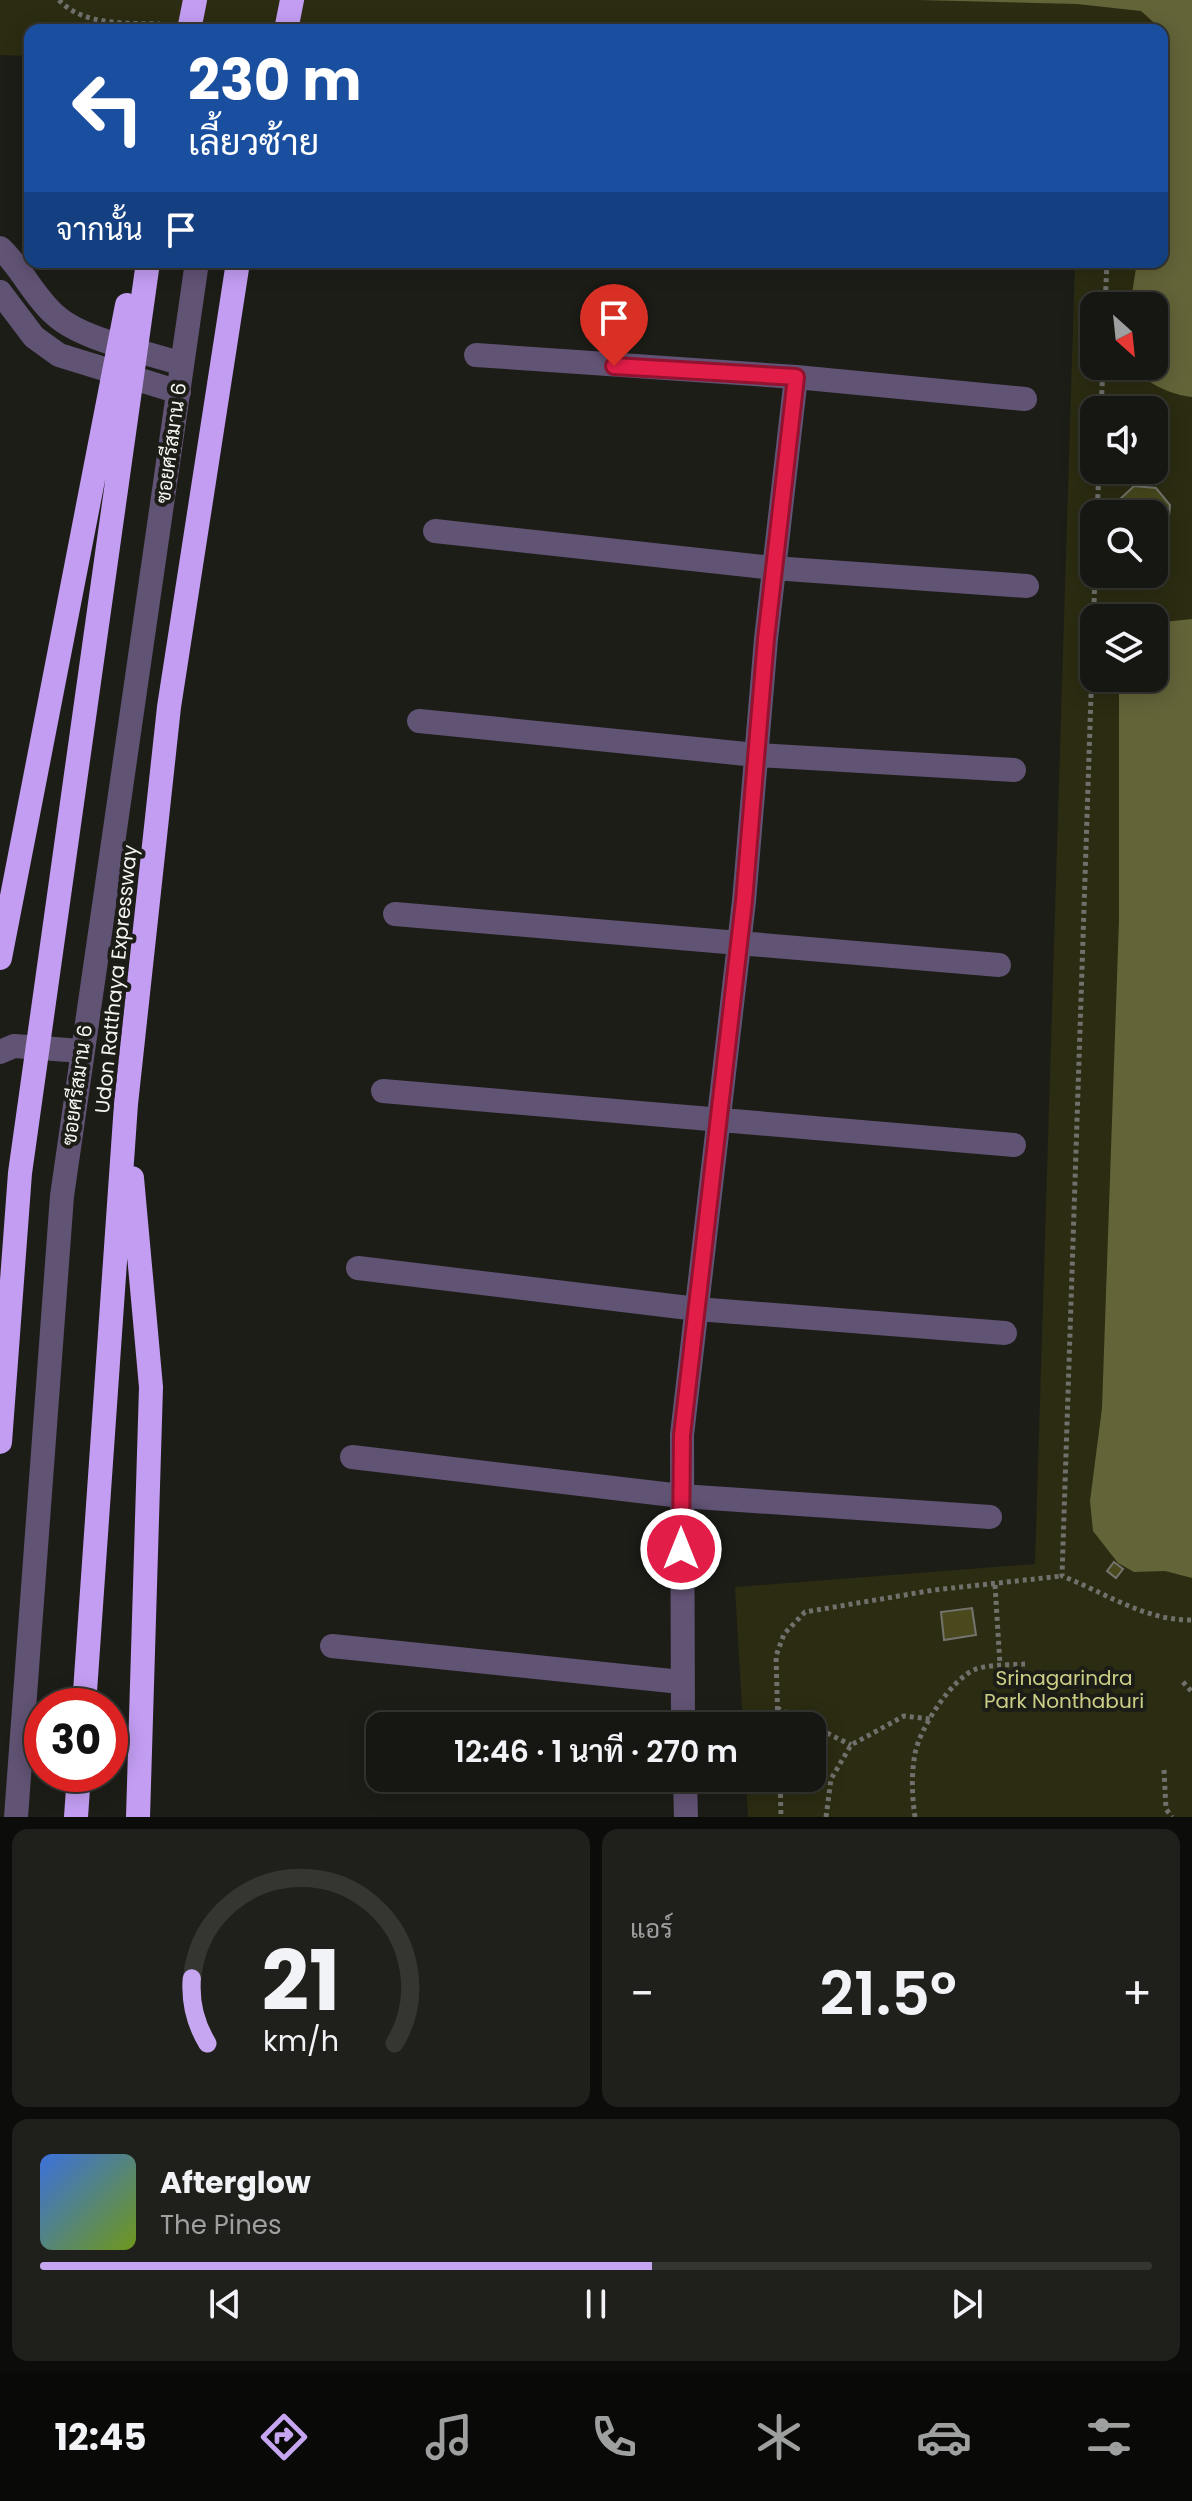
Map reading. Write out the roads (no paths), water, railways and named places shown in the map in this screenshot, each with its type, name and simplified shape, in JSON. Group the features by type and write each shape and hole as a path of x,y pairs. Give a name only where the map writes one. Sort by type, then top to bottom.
{"highway":[{"path":"190,24 195,0"},
{"path":"287,24 292,0"},
{"path":"0,958 136,268"},
{"path":"0,1442 20,1173 147,268"},
{"name":"Udon Ratthaya Expressway","path":"85,1688 126,1104 169,707 237,268"},
{"path":"126,1104 151,1387 138,1817"},
{"path":"76,1817 78,1792"}],"street":[{"path":"0,248 14,260 57,318 78,329 182,364"},
{"name":"ซอยศรีสมาน 6","path":"16,1817 62,1196 196,268"},
{"path":"0,292 34,337 59,355 179,392"},
{"path":"476,355 796,377 1025,399"},
{"path":"682,1712 682,1435 740,944 773,568 796,377"},
{"path":"435,531 773,568 1027,586"},
{"path":"419,721 756,755 1014,770"},
{"path":"395,914 999,965"},
{"path":"0,1052 14,1046 81,1051"},
{"path":"383,1091 1014,1145"},
{"path":"358,1268 697,1309 1005,1333"},
{"path":"352,1457 681,1496 990,1517"},
{"path":"332,1646 681,1682"},
{"path":"685,1792 686,1817"}],"park label":[{"name":"Srinagarindra Park Nonthaburi","path":"1064,1690"}]}
